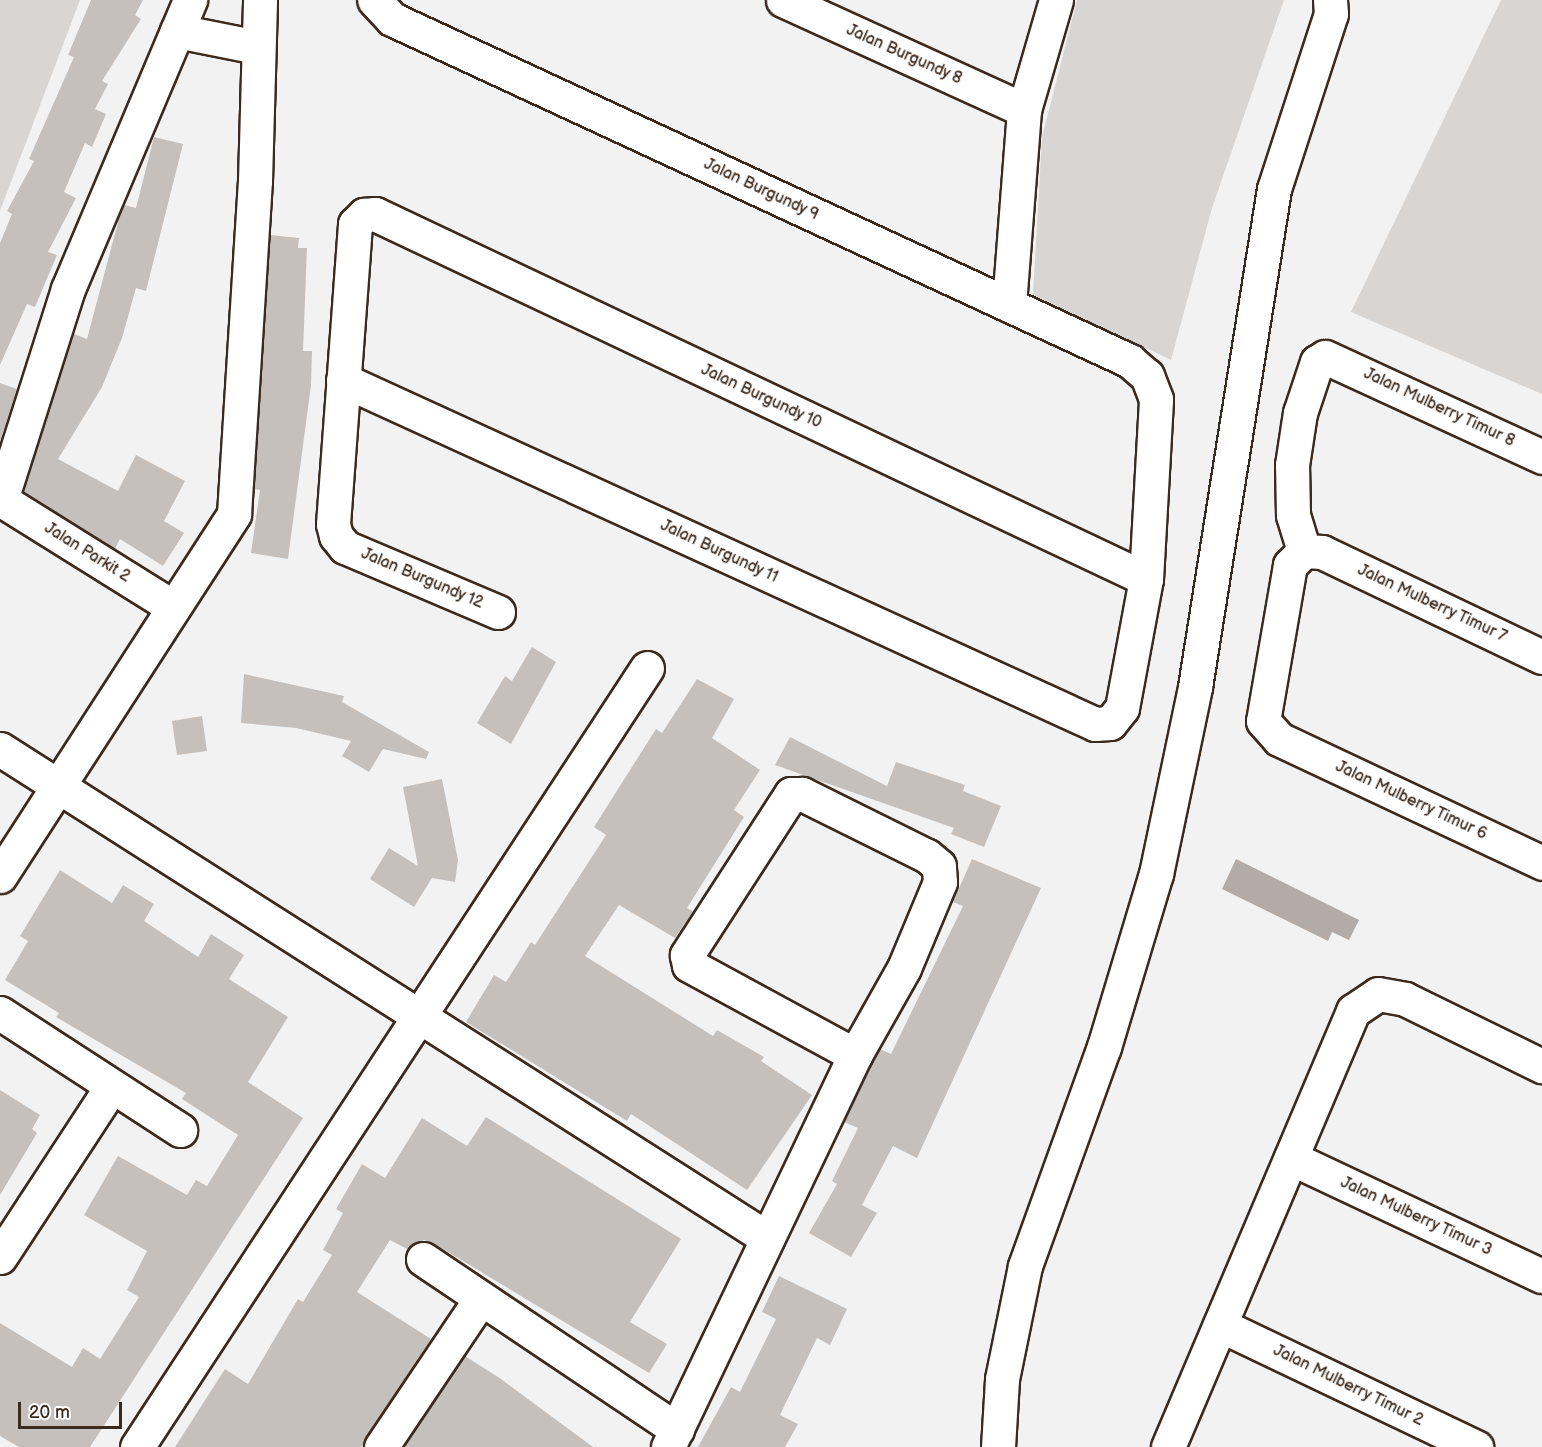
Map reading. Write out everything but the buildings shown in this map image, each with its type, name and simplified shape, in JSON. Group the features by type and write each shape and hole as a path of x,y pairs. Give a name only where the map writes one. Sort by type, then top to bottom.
{"street":[{"path":"0,500 68,289 190,0"},
{"path":"0,876 237,503 255,181 260,0"},
{"name":"Jalan Burgundy 8","path":"783,0 1024,110"},
{"path":"1009,305 1024,110 1056,0"},
{"path":"998,1447 1002,1379 1025,1266 1104,1047 1156,874 1195,687 1274,189 1338,5"},
{"name":"Jalan Burgundy 9","path":"383,10 1130,361 1147,376 1156,399 1146,579"},
{"path":"177,31 257,47"},
{"name":"Jalan Burgundy 10","path":"343,380 355,224 364,215 375,214 1146,579"},
{"name":"Jalan Mulberry Timur 8","path":"1313,552 1293,505 1292,465 1300,413 1317,362 1335,359 1542,457"},
{"name":"Jalan Burgundy 12","path":"343,380 333,524 345,547 498,612"},
{"name":"Jalan Burgundy 11","path":"343,380 1095,724 1110,723 1122,708 1146,579"},
{"name":"Jalan Parkit 2","path":"0,500 173,607"},
{"name":"Jalan Mulberry Timur 7","path":"1313,552 1542,657"},
{"name":"Jalan Mulberry Timur 6","path":"1313,552 1290,565 1263,722 1279,739 1542,862"},
{"path":"137,1447 646,668"},
{"path":"0,748 767,1238"},
{"path":"423,1259 481,1298 673,1438 855,1055 923,928 940,882 939,866 927,856 802,794 791,794 687,955 689,965 855,1055"},
{"path":"1168,1447 1353,1011 1378,994 1405,999 1542,1066"},
{"path":"0,1013 180,1130"},
{"path":"0,1257 112,1086"},
{"name":"Jalan Mulberry Timur 3","path":"1291,1158 1542,1276"},
{"path":"381,1447 481,1298"},
{"name":"Jalan Mulberry Timur 2","path":"1220,1325 1476,1447"}],"shaded area":[{"path":"0,0 80,0 0,211"},
{"path":"1077,0 1284,0 1212,208 1171,360 1033,295 1042,137"},
{"path":"1501,0 1542,0 1542,394 1351,312"},
{"path":"1236,859 1359,920 1349,940 1332,932 1328,941 1222,889"}]}
